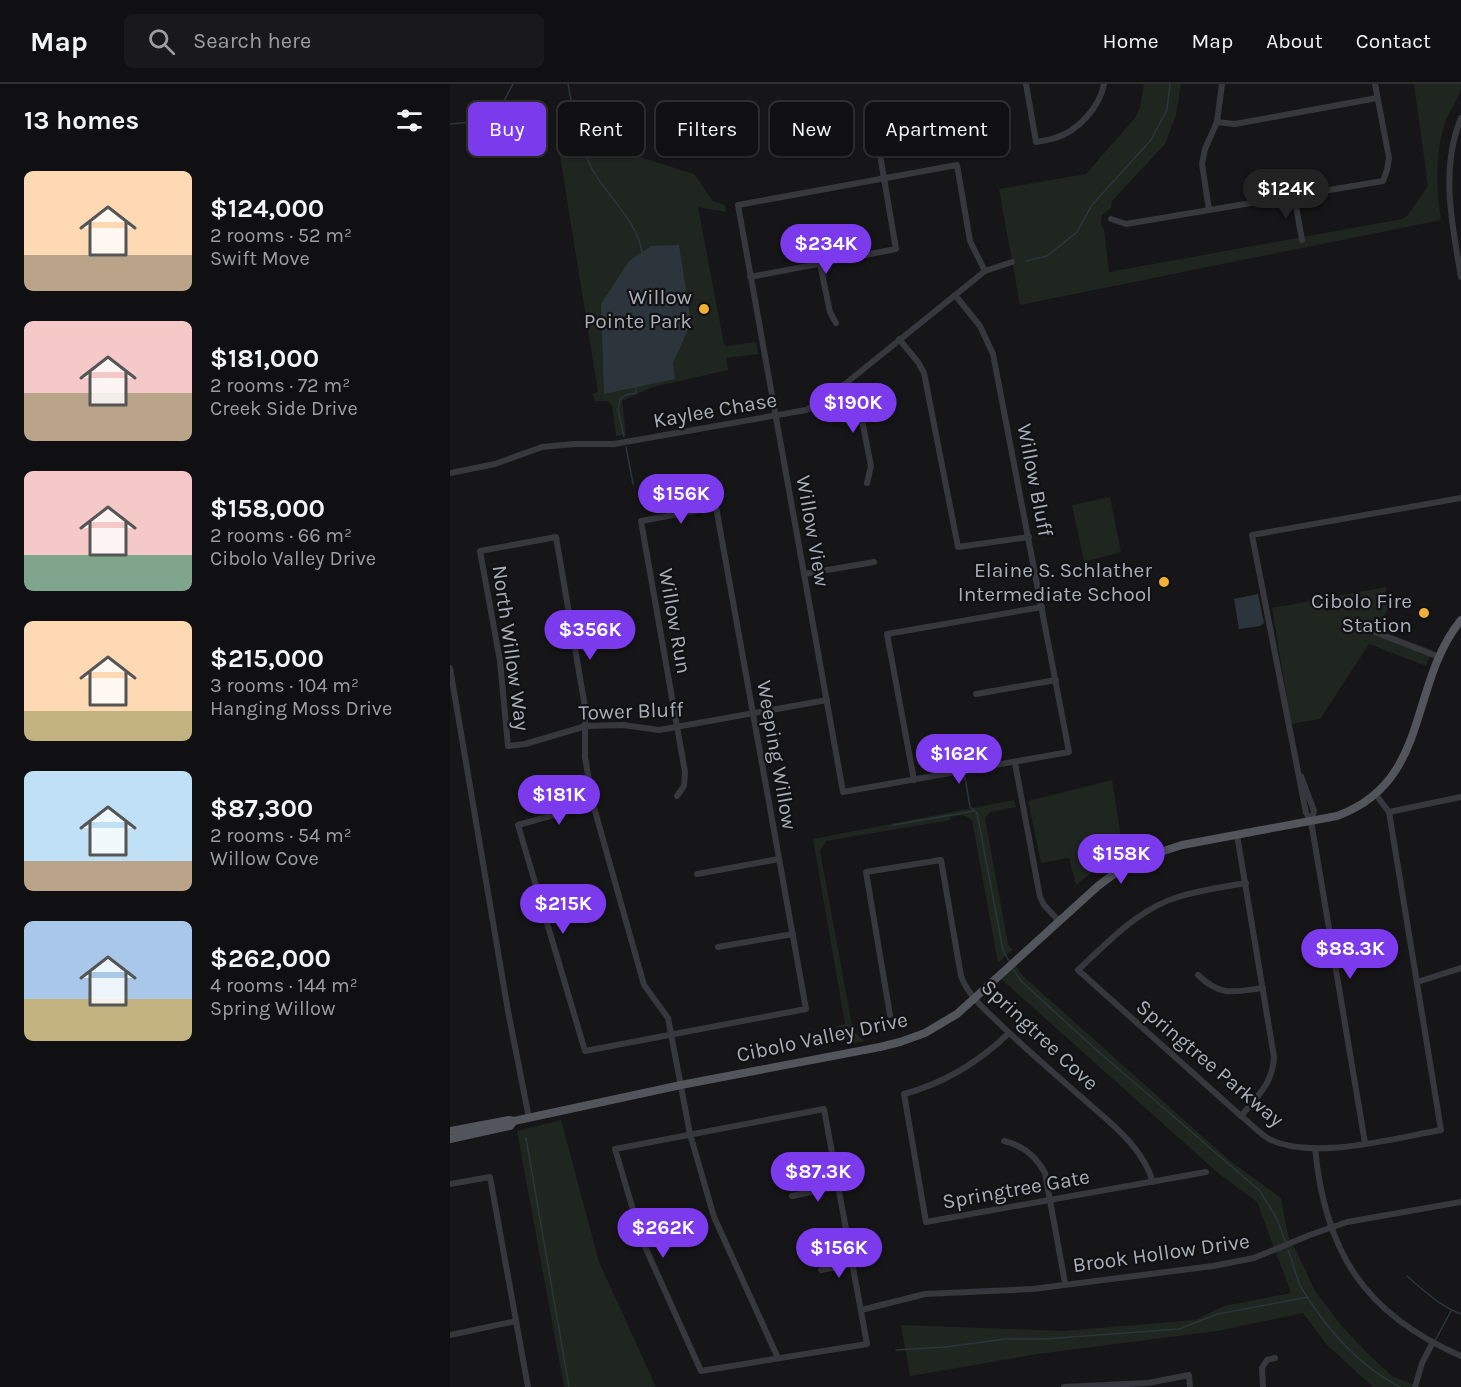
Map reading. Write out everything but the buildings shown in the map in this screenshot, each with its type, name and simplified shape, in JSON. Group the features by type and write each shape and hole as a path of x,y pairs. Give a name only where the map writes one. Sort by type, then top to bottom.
{"main road":[{"name":"Cibolo Valley Drive","path":"450,1131 529,1118 681,1085 900,1042 925,1033 957,1014 1098,886 1142,858 1176,846 1349,812 1376,795 1399,766 1439,657 1461,620"},
{"name":"Cibolo Valley Drive","path":"450,1139 510,1126 513,1121"}],"street":[{"path":"1026,84 1036,142 1056,138 1071,130 1097,104 1104,84"},
{"path":"1209,210 1202,164 1217,122 1222,84"},
{"path":"1111,219 1126,224 1383,181 1389,158 1375,84"},
{"path":"1217,122 1235,124 1377,98"},
{"path":"1461,118 1451,150 1449,175 1450,212 1461,277"},
{"path":"750,277 896,249 880,156"},
{"path":"884,177 957,165 970,241 985,271"},
{"name":"Willow View","path":"884,177 738,205 843,792 914,780"},
{"path":"1294,195 1302,240"},
{"name":"Kaylee Chase","path":"450,473 495,464 542,447 565,444 614,444 776,416 814,407 985,271 1012,262"},
{"path":"820,264 830,312 836,323"},
{"name":"Willow Bluff","path":"955,295 980,326 993,354 1069,752 1015,763"},
{"path":"899,339 918,362 926,380 958,547 1029,537"},
{"path":"845,384 857,401 860,410 871,466 867,483"},
{"path":"1365,1143 1311,821 1314,811 1298,770 1252,535 1461,498"},
{"name":"Willow Run","path":"677,796 686,778 641,520 716,507"},
{"name":"Weeping Willow","path":"671,1035 806,1009 716,507"},
{"name":"North Willow Way","path":"508,746 500,660 480,550 556,537 585,707 585,757 593,804 644,986 665,1013 690,1134 714,1217 778,1358"},
{"path":"804,574 874,562"},
{"path":"1042,607 887,634 914,780 1015,763 1040,897 1044,905 1059,921"},
{"path":"1362,627 1439,657"},
{"path":"450,668 508,1011 529,1118"},
{"path":"976,694 1056,680"},
{"name":"Tower Bluff","path":"508,746 525,744 586,726 623,725 659,730 827,700"},
{"path":"1376,795 1389,812 1417,982 1461,968"},
{"path":"1389,812 1461,797"},
{"path":"593,804 518,825 585,1051 671,1035"},
{"path":"1237,835 1272,1044 1273,1070 1266,1086 1241,1116"},
{"path":"697,874 779,859"},
{"name":"Springtree Cove","path":"890,1015 866,872 941,860 961,976 965,987 1009,1034 1122,1133 1142,1157 1153,1182"},
{"name":"Springtree Parkway","path":"1246,884 1178,896 1155,906 1132,921 1078,970 1241,1116 1269,1138 1285,1145 1315,1148 1365,1143 1441,1130 1417,982"},
{"path":"718,947 793,934"},
{"path":"1198,975 1221,992 1263,988"},
{"name":"Springtree Gate","path":"1009,1034 964,1068 937,1083 904,1094 926,1222 1206,1172"},
{"path":"824,1109 867,1344 701,1371 642,1240 615,1149 690,1134 824,1109"},
{"path":"1004,1141 1017,1144 1040,1163 1045,1173 1065,1284"},
{"path":"1315,1148 1318,1176 1332,1227 1347,1262 1367,1291 1398,1322 1432,1344 1461,1356"},
{"path":"450,1184 490,1177 528,1387"},
{"path":"792,1196 838,1186"},
{"name":"Brook Hollow Drive","path":"861,1310 925,1294 1001,1291 1239,1262 1266,1254 1332,1227 1461,1202"},
{"path":"821,1270 853,1264"},
{"path":"450,1335 516,1321"},
{"path":"1415,1387 1422,1363 1432,1344"},
{"path":"1263,1387 1262,1368 1267,1360 1275,1358"},
{"path":"1064,1387 1148,1383 1189,1375 1190,1387"}],"shaded area":[{"path":"1144,84 1181,84 1176,115 1165,144 1112,201 1111,208 1102,215 1101,225 1104,230 1109,272 1402,219 1408,215 1428,186 1414,84 1461,84 1459,94 1445,123 1439,147 1437,183 1441,220 1020,305 999,189 1086,174 1135,118 1140,108"},
{"path":"560,156 636,156 694,174 713,201 725,205 726,212 698,207 724,344 726,346 756,342 758,354 726,358 728,370 653,387 622,401 626,435 616,436 612,406 608,401 595,401 593,394 598,392"},
{"path":"679,245 691,323 673,363 675,379 604,394 601,304 629,261 651,246"},
{"path":"1110,497 1121,552 1084,562 1072,505"},
{"path":"1386,587 1389,608 1375,629 1433,650 1426,666 1369,644 1320,719 1291,724 1272,608"},
{"path":"1258,594 1264,623 1260,626 1239,629 1234,599"},
{"path":"1112,780 1123,848 1076,885 1069,858 1041,863 1028,801"},
{"path":"1014,800 1016,807 990,812 985,818 1008,944 1012,950 998,963 972,820 963,815 950,817 951,820 826,841 820,851 853,1031 865,1041 850,1044 836,1026 845,1024 813,839"},
{"path":"1014,963 1022,975 1230,1161 1281,1198 1289,1240 1315,1291 1341,1325 1392,1376 1419,1387 1373,1387 1326,1344 1303,1313 1217,1331 1038,1354 910,1376 901,1325 1063,1331 1195,1320 1224,1306 1291,1293 1257,1202 1218,1173 999,977"},
{"path":"561,1120 599,1262 656,1387 564,1387 517,1131"}],"waterway":[{"path":"450,124 472,122 504,101 513,84"},
{"path":"568,84 577,128 588,160 598,179 629,220 640,242 642,253"},
{"path":"1026,261 1047,256 1077,232 1092,205 1151,140 1167,110 1170,84"},
{"path":"624,437 618,410 620,399 636,393 636,387"},
{"path":"626,447 633,484"},
{"path":"965,777 970,807 977,813 1003,950 1009,961"},
{"path":"893,825 975,811"},
{"path":"1014,970 1020,980 1093,1047 1260,1191 1277,1219 1285,1241"},
{"path":"526,1138 569,1387"},
{"path":"1288,1250 1302,1289 1333,1332 1357,1357 1400,1387"},
{"path":"1407,1276 1426,1293 1461,1314"},
{"path":"896,1350 946,1347 1005,1339 1044,1339 1179,1329 1218,1314 1308,1297"},
{"path":"1436,1339 1451,1311"}],"place":[{"name":"Willow Pointe Park","path":"704,309"},
{"name":"Elaine S. Schlather Intermediate School","path":"1164,582"},
{"name":"Cibolo Fire Station","path":"1424,613"}]}
